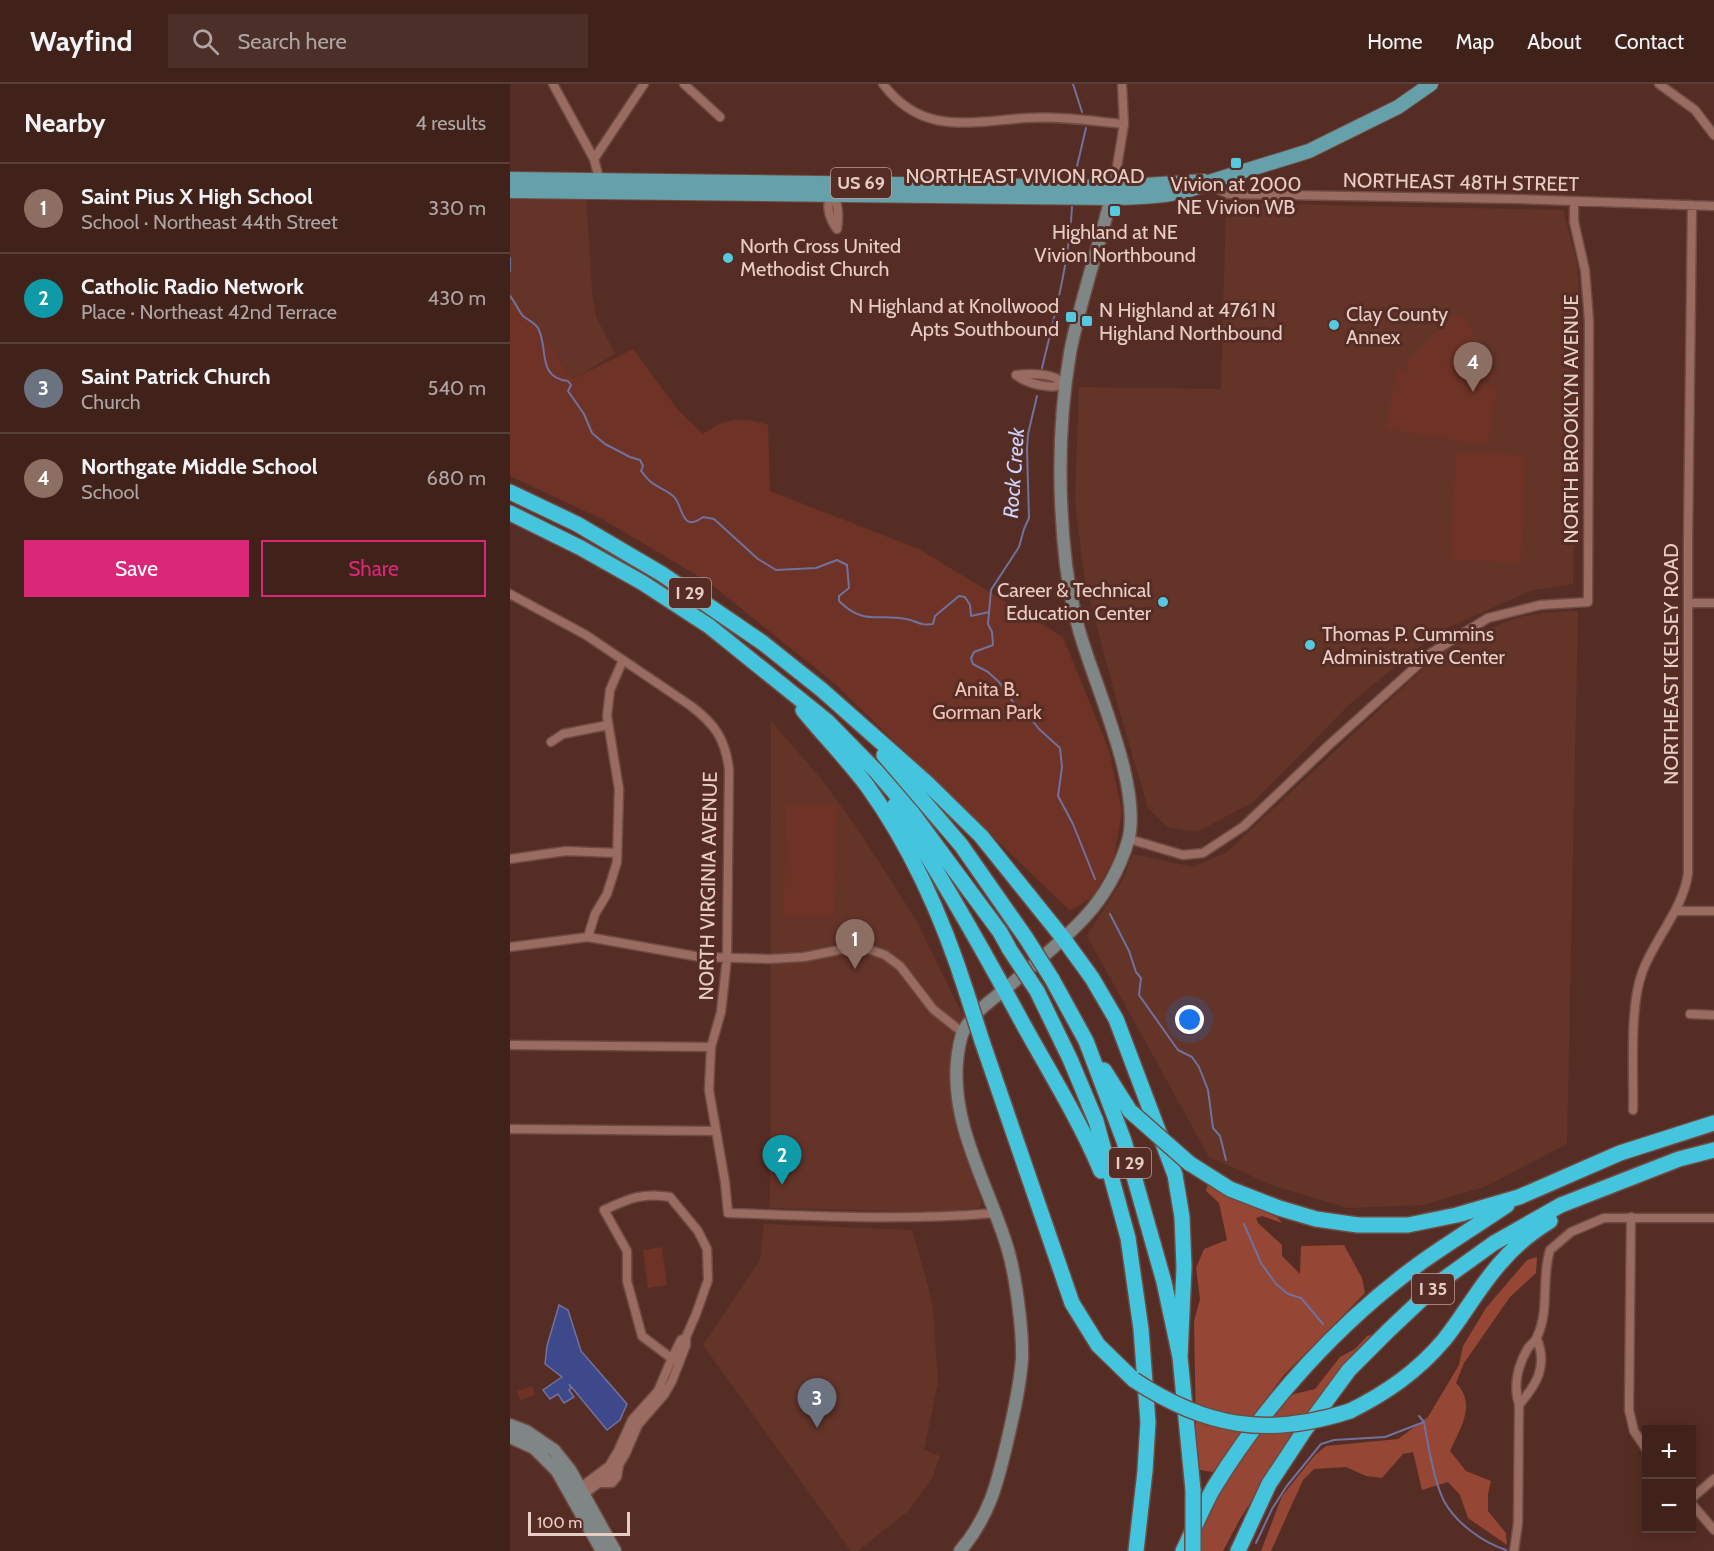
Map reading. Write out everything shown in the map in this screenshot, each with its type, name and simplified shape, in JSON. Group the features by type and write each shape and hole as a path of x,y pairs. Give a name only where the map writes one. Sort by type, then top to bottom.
{"highway":[{"name":"I 29","path":"510,492 577,524 663,574 763,643 854,717 961,845 1026,938 1052,979 1086,1041 1124,1141 1164,1282 1180,1357 1193,1490 1193,1551"},
{"name":"I 29","path":"510,513 581,548 643,583 709,626 828,721 913,814 1000,932 1037,991 1070,1059 1096,1121 1128,1238 1141,1329 1148,1422 1136,1551"},
{"path":"779,683 868,787 916,867 940,917 1072,1303 1098,1345 1134,1380 1161,1398 1182,1408 1233,1423 1281,1425 1317,1420 1350,1411 1402,1382 1443,1341 1504,1258 1544,1224 1598,1191"},
{"path":"854,717 981,836 1063,938 1092,978 1116,1019 1175,1175 1182,1217 1184,1267 1180,1357"},
{"path":"876,771 1005,990 1092,1150 1128,1238"},
{"path":"1086,1041 1130,1111 1189,1163 1230,1189 1279,1208 1316,1219 1358,1225 1408,1225 1457,1215 1519,1197"},
{"name":"I 35","path":"1183,1551 1212,1491 1270,1408 1304,1369 1361,1311 1422,1262 1519,1197 1620,1153 1712,1124"},
{"name":"I 35","path":"1238,1551 1269,1484 1304,1431 1349,1371 1389,1329 1441,1281 1494,1243 1561,1205 1679,1159 1714,1150"}],"main road":[{"name":"NORTHEAST VIVION ROAD","path":"510,179 764,194 832,189 1113,192 1212,181 1309,151 1398,107 1431,84"},
{"name":"NORTHEAST VIVION ROAD","path":"510,191 600,186 777,182 832,189"},
{"path":"764,194 777,182"}],"street":[{"path":"553,84 594,159 600,186"},
{"path":"594,159 644,84"},
{"path":"684,84 720,117"},
{"path":"883,84 895,98 913,111 948,122 972,123 1047,118 1124,124"},
{"path":"960,1551 981,1521 998,1482 1017,1397 1022,1356 1019,1315 1009,1252 968,1140 957,1095 959,1044 969,1021 989,1001 1005,990 1085,918 1113,876 1129,839 1131,818 1124,767 1079,630 1066,565 1059,492 1065,384 1078,321 1113,192 1124,124 1122,84"},
{"path":"1659,84 1695,110 1714,135"},
{"name":"NORTHEAST 48TH STREET","path":"1212,181 1218,189 1228,194 1714,206"},
{"name":"NORTH BROOKLYN AVENUE","path":"1129,839 1183,855 1203,853 1244,826 1431,653 1488,618 1540,605 1588,602 1589,321 1585,270 1574,222 1574,201"},
{"name":"NORTHEAST KELSEY ROAD","path":"1633,1110 1634,1015 1638,984 1642,971 1674,911 1688,873 1692,205"},
{"path":"1028,374 1060,379 1065,384 1059,387 1025,382 1016,375 1028,374"},
{"path":"510,594 586,635 623,660 610,690 608,703 608,724 619,789 617,862 607,894 596,914 588,937"},
{"path":"1688,603 1714,603"},
{"name":"NORTH VIRGINIA AVENUE","path":"623,660 708,719 721,738 729,769 727,958 721,1012 711,1047 709,1090 728,1213 878,1218 944,1218 994,1213"},
{"path":"551,742 563,734 608,724"},
{"path":"510,859 566,851 617,853"},
{"path":"1674,911 1714,911"},
{"path":"510,946 588,937 700,957 727,958 791,958 853,947 877,952 900,966 933,1009 963,1033"},
{"path":"1690,1014 1714,1015"},
{"path":"510,1046 711,1047"},
{"path":"510,1129 715,1131"},
{"path":"600,1479 612,1483 615,1480 619,1464 638,1425 664,1395 679,1365 686,1345 686,1337 708,1280 707,1249 698,1231 670,1197 655,1194 641,1195 604,1210 627,1251 627,1281 642,1336 679,1365"},
{"path":"1631,1217 1629,1410 1634,1431 1642,1442"},
{"path":"1514,1551 1518,1523 1519,1405 1516,1395 1516,1376 1529,1346 1537,1339 1544,1312 1550,1250 1571,1232 1604,1218 1714,1218"},
{"path":"577,1495 600,1479 609,1466 632,1420 658,1391 681,1340 686,1337"},
{"path":"1519,1405 1536,1385 1541,1348 1537,1339"},
{"path":"510,1425 526,1431 554,1450 570,1470 577,1495 602,1551"},
{"path":"510,1437 534,1448 546,1459 577,1495 615,1551"},
{"path":"1696,1495 1714,1479"},
{"path":"1696,1509 1714,1530"}],"shaded area":[{"path":"510,194 586,195 592,291 596,317 615,354 573,379 510,290"},
{"path":"1226,203 1563,210 1577,263 1580,308 1573,584 1533,590 1438,632 1353,701 1253,802 1197,832 1167,827 1148,808 1085,582 1075,502 1079,387 1221,389"},
{"path":"1578,611 1567,1144 1484,1187 1423,1205 1348,1208 1274,1186 1209,1157 1087,936 1124,877 1133,854 1193,867 1227,852 1440,653 1487,629 1520,617"},
{"path":"771,721 822,780 859,831 916,920 964,1018 951,1046 950,1075 956,1125 982,1202 979,1208 934,1212 770,1208"},
{"path":"1208,1184 1278,1218 1282,1223 1262,1216 1256,1218 1258,1223 1282,1245 1282,1256 1300,1274 1301,1246 1344,1245 1362,1278 1365,1293 1283,1376 1213,1472 1200,1470 1196,1432 1194,1321 1200,1299 1196,1268 1204,1249 1227,1240 1219,1203 1206,1191"},
{"path":"764,1224 912,1230 927,1282 933,1308 938,1382 924,1450 940,1456 932,1479 908,1511 858,1551 851,1551 703,1345 760,1260"},
{"path":"1537,1257 1536,1273 1510,1297 1464,1363 1456,1383 1462,1391 1466,1408 1465,1417 1450,1451 1466,1471 1491,1481 1488,1511 1506,1533 1507,1545 1468,1518 1460,1495 1448,1482 1422,1490 1413,1452 1403,1454 1382,1478 1366,1476 1346,1467 1314,1469 1303,1480 1271,1551 1261,1551 1282,1496 1315,1455 1326,1446 1398,1439 1428,1417 1459,1365 1463,1346 1486,1308 1527,1260"},
{"path":"1372,1335 1312,1406 1240,1519 1223,1551 1201,1551 1201,1527 1235,1468 1274,1414 1286,1399 1294,1394 1315,1389 1340,1357 1355,1349 1367,1336"}],"green space":[{"name":"Anita B. Gorman Park","path":"510,290 573,379 633,349 678,410 703,434 719,424 735,420 768,425 770,491 921,550 1063,637 1109,750 1122,812 1114,858 1093,897 1070,911 834,683 708,582 604,520 510,476"},
{"path":"1458,315 1466,319 1496,377 1479,383 1498,386 1488,446 1386,429 1396,369 1411,371 1405,364 1450,319"},
{"path":"1456,452 1526,455 1521,563 1450,559"},
{"path":"786,804 837,806 834,917 784,916"},
{"path":"662,1247 667,1285 648,1288 643,1250"},
{"path":"533,1386 535,1395 520,1400 517,1391"}],"water":[{"path":"559,1305 568,1310 581,1351 627,1404 620,1420 607,1430 569,1384 571,1388 569,1390 574,1397 564,1403 558,1394 550,1399 543,1390 562,1377 545,1364 547,1346"}],"waterway":[{"name":"Rock Creek","path":"1073,84 1082,112"},
{"name":"Rock Creek","path":"1074,179 1086,128"},
{"name":"Rock Creek","path":"1042,368 1065,268 1072,207"},
{"path":"510,258 510,271"},
{"path":"510,296 523,316 538,328 547,368 551,374 568,381 571,385 568,391 584,414 592,433 605,444 640,460 643,466 641,471 651,482 673,496 687,521 696,521 703,517 714,519 758,559 776,570 816,568 837,560 847,565 849,588 839,596 839,601 856,614 933,624 935,616 959,596 965,597 970,605 971,616 989,612"},
{"name":"Rock Creek","path":"1037,396 1027,449 1029,518 1019,547 991,590 988,624 992,632 993,645 974,652 971,658 973,664 988,672 999,682 1013,702 1060,748 1062,767 1058,796 1073,824 1095,879"},
{"name":"Rock Creek","path":"1110,914 1129,951 1136,972 1141,978 1139,995 1178,1050 1192,1057 1199,1067 1208,1090 1213,1128 1220,1136 1226,1160"},
{"name":"Rock Creek","path":"1244,1224 1261,1263 1276,1284 1288,1294 1301,1298 1323,1324"},
{"name":"Rock Creek","path":"1419,1416 1424,1422 1437,1483 1449,1509 1470,1531 1506,1550"},
{"path":"1256,1543 1272,1509 1286,1487 1321,1444 1334,1440 1385,1437 1424,1422"}],"place":[{"name":"Vivion at 2000 NE Vivion WB","path":"1236,163"},
{"name":"Highland at NE Vivion Northbound","path":"1115,211"},
{"name":"North Cross United Methodist Church","path":"728,258"},
{"name":"N Highland at Knollwood Apts Southbound","path":"1071,317"},
{"name":"N Highland at 4761 N Highland Northbound","path":"1087,321"},
{"name":"Clay County Annex","path":"1334,325"},
{"name":"Northgate Middle School","path":"1473,392"},
{"name":"Career & Technical Education Center","path":"1163,602"},
{"name":"Thomas P. Cummins Administrative Center","path":"1310,645"},
{"name":"Saint Pius X High School","path":"855,969"},
{"name":"Catholic Radio Network","path":"782,1185"},
{"name":"Saint Patrick Church","path":"817,1428"}]}
